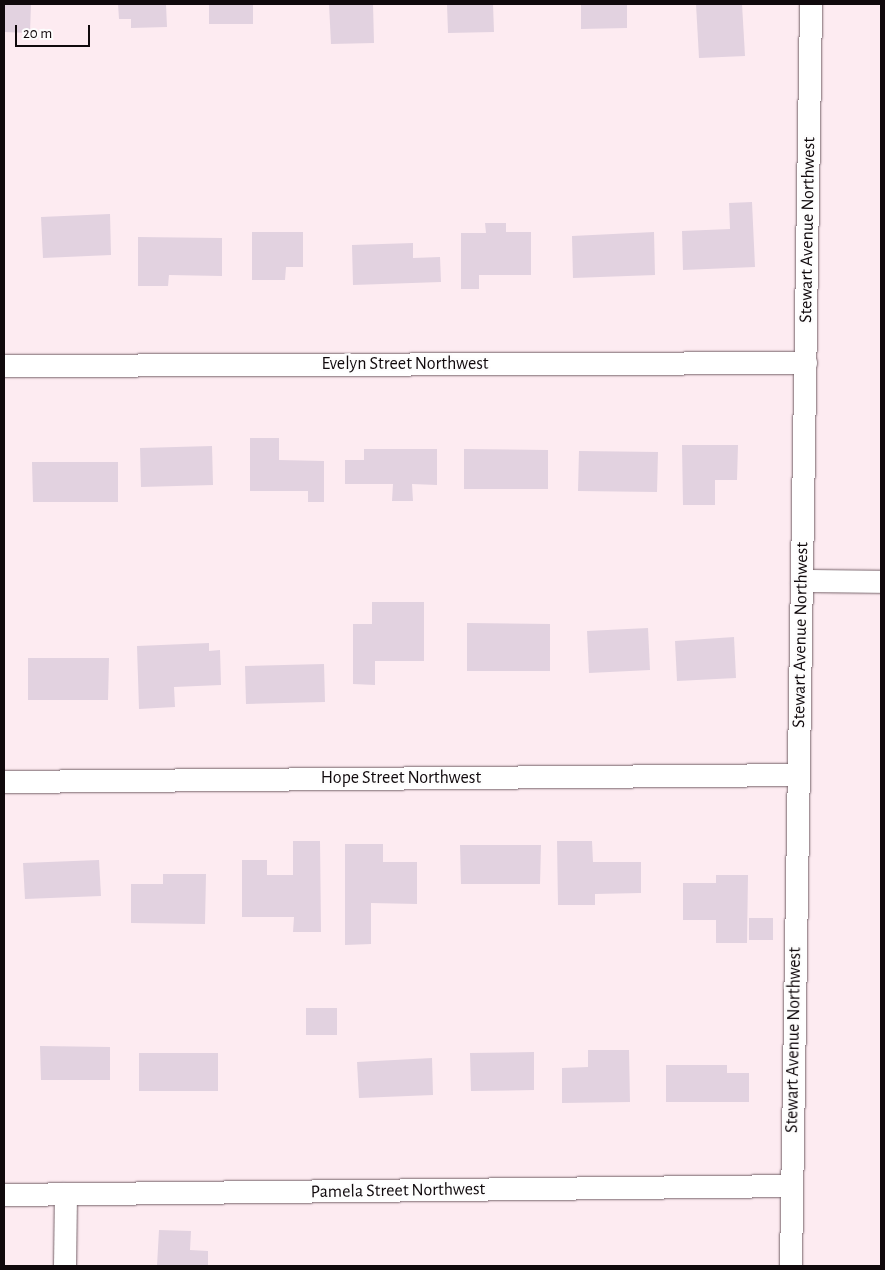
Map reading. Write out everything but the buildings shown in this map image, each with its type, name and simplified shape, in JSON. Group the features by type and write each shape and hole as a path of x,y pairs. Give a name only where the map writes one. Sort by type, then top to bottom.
{"street":[{"name":"Stewart Avenue Northwest","path":"791,1266 811,4"},
{"name":"Evelyn Street Northwest","path":"4,366 806,363"},
{"path":"802,581 881,582"},
{"name":"Hope Street Northwest","path":"4,782 799,775"},
{"name":"Pamela Street Northwest","path":"4,1195 792,1186"},
{"path":"65,1266 66,1194"}]}
